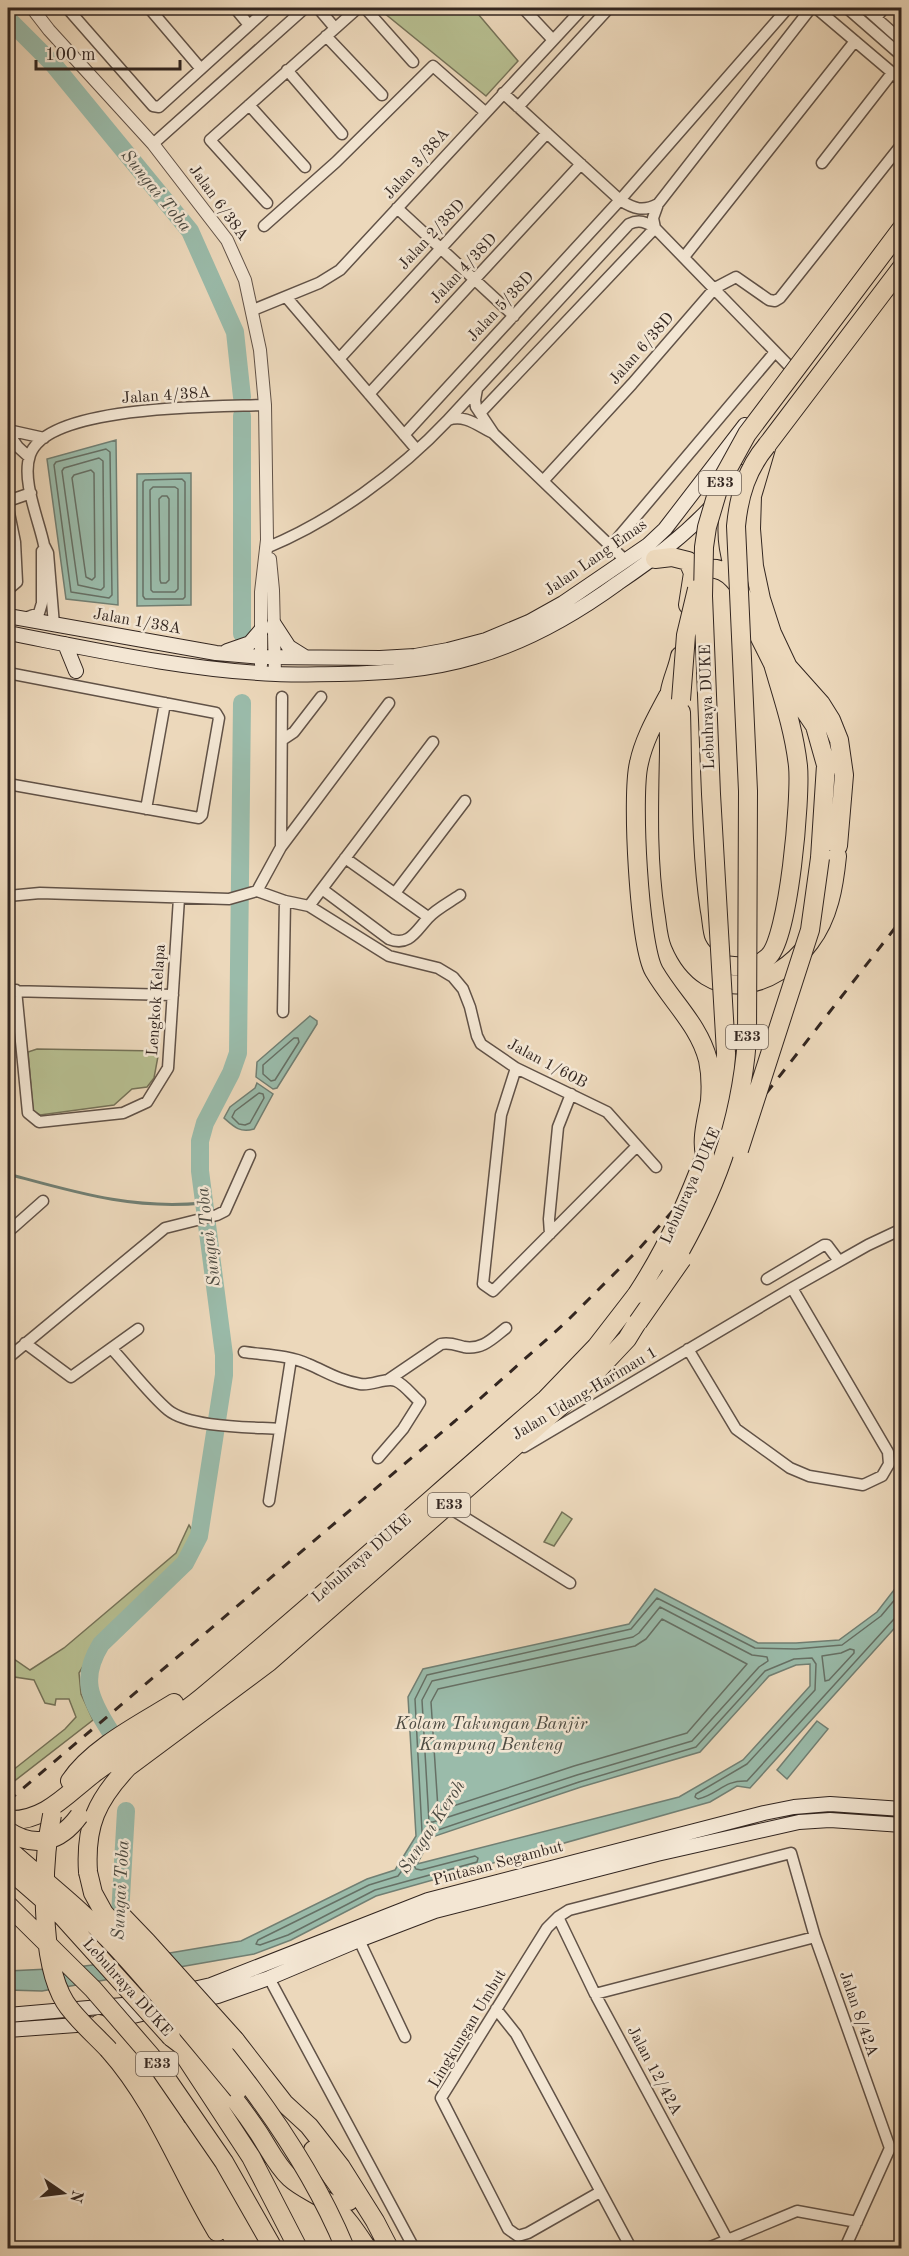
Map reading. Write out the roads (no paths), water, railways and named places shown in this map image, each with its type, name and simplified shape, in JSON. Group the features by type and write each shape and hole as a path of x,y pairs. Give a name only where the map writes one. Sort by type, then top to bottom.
{"highway":[{"name":"Lebuhraya DUKE","path":"131,1756 206,1695 546,1399 584,1361 616,1324 647,1279 672,1235 719,1123 725,1086 726,1053 703,596 704,547 711,509 720,483 747,434 902,227"},
{"name":"Lebuhraya DUKE","path":"131,1756 269,1662 580,1389 627,1339 685,1242 709,1194 727,1150 740,1098 747,1040 748,791 736,526 738,504 753,465 902,267"},
{"path":"655,559 672,557 688,561 693,573 679,660 668,781 670,878 678,939 690,962 706,976 724,984 746,986 790,963 810,942 828,911 838,851 844,775 839,740 831,720 821,704 788,667 761,598 754,566 750,529 752,496 768,445"},
{"path":"638,1322 672,1275 698,1233 737,1159 810,930 820,858 826,765 815,726 773,664 752,623 727,541 726,523 734,489 749,456"},
{"path":"704,547 675,695 687,885 697,944 707,957 720,965 749,967 769,957 779,941 785,918 798,808 798,768 793,732 773,664"},
{"path":"690,588 698,574 711,569 719,570 731,577 742,595"},
{"path":"675,695 652,728 642,754 636,783 638,868 646,943 653,969 701,1038 711,1077 702,1146 705,1155"},
{"name":"E33","path":"233,1670 216,1676 100,1751 75,1773 60,1795 52,1815 46,1852 46,1927 50,1959 65,2003 128,2072 146,2098 233,2244"},
{"path":"8,1831 20,1839 45,1840 58,1836 70,1828 99,1782 131,1756"},
{"name":"E33","path":"8,1820 16,1821 35,1816 63,1801 92,1775 131,1756"},
{"name":"E33","path":"131,1756 94,1815 88,1837 88,1872 93,1893 104,1913 222,2050 275,2123 318,2192 345,2248"},
{"path":"8,1849 115,1946 171,2009 264,2123 292,2149"},
{"name":"Lebuhraya DUKE","path":"8,1869 62,1916 171,2037 250,2157 298,2248"},
{"path":"88,1872 114,1908 235,2040 284,2103 309,2126 341,2166 389,2248"},
{"name":"Lebuhraya DUKE","path":"8,1905 93,1989 151,2056 224,2162 273,2248"},
{"path":"99,2024 117,2037 158,2094 186,2144 233,2244"},
{"path":"171,2037 192,2052 216,2078 244,2112 278,2165 290,2178 344,2216 367,2248"},
{"path":"172,2085 253,2248"},
{"path":"284,2103 300,2133 356,2211 378,2248"}],"main road":[{"name":"Jalan Lang Emas","path":"268,657 415,656 486,640 529,622 626,561 665,530 726,449 902,227"},
{"name":"Jalan Lang Emas","path":"268,674 365,674 405,671 474,658 542,631 586,606 655,559 689,531 704,515 902,257"},
{"name":"Jalan 1/38A","path":"8,616 216,653 268,657"},
{"path":"25,620 44,631 85,644 213,669 268,674"},
{"path":"216,653 233,651 250,643 268,626 289,647 309,658"},
{"path":"8,633 65,644 139,639"},
{"path":"65,644 75,678"},
{"path":"75,678 85,644"},
{"name":"Pintasan Segambut","path":"8,2015 123,2005 211,1985 428,1900 764,1813 830,1804 902,1809"},
{"name":"Pintasan Segambut","path":"8,2030 99,2024 218,1996 269,1978 435,1911 766,1828 798,1822 830,1820 902,1826"}],"street":[{"name":"Jalan 6/38A","path":"32,8 49,30 153,144 227,240 245,280 261,350 265,405 267,545 261,592 268,626 268,674"},
{"path":"67,8 155,107 159,107 268,8"},
{"path":"149,8 201,69"},
{"path":"235,8 249,24"},
{"path":"153,144 305,8"},
{"path":"318,8 335,27"},
{"path":"267,203 210,140 335,27 364,8 413,62"},
{"path":"523,8 553,40"},
{"name":"Jalan 3/38A","path":"253,310 287,298 340,270 583,8"},
{"path":"518,107 609,8"},
{"name":"Jalan 5/38D","path":"404,435 623,201 788,8"},
{"path":"655,228 653,218 658,204 811,8"},
{"path":"816,8 902,81"},
{"path":"848,8 902,56"},
{"path":"865,8 902,41"},
{"path":"876,18 884,8"},
{"path":"326,36 382,95"},
{"path":"684,256 855,40"},
{"path":"264,226 336,162 433,66 485,112"},
{"path":"287,70 342,134"},
{"path":"822,163 892,73"},
{"path":"503,93 623,201 642,210 658,204"},
{"path":"249,105 305,167"},
{"name":"Jalan 2/38D","path":"339,358 547,133"},
{"path":"715,288 736,277 769,300 775,301 780,298 902,144"},
{"name":"Jalan 4/38D","path":"369,394 581,164"},
{"path":"267,545 311,527 417,450 448,420 629,224 631,214 623,201"},
{"path":"397,208 514,316"},
{"path":"629,224 640,221 655,228 791,368"},
{"path":"480,413 655,228"},
{"name":"Jalan 6/38D","path":"543,481 632,384 715,288"},
{"path":"287,298 417,450"},
{"path":"611,546 775,352"},
{"path":"477,388 475,400 480,413 494,434 626,561"},
{"name":"Jalan 4/38A","path":"29,457 36,444 44,438 82,421 123,412 265,405"},
{"path":"448,420 456,417 464,418 494,434"},
{"path":"8,432 44,438"},
{"path":"8,432 18,447 29,457 31,493 48,553 54,625"},
{"path":"8,501 31,493"},
{"path":"8,508 15,542 17,582 8,586"},
{"path":"25,620 39,614 42,603 44,545"},
{"path":"8,673 75,678 165,703 216,713 219,718 202,815 199,818 8,784"},
{"path":"281,848 282,697"},
{"path":"282,740 294,732 321,697"},
{"path":"146,808 165,703"},
{"path":"8,896 40,893 229,899 254,892 281,848 389,703"},
{"path":"309,906 433,742"},
{"path":"394,893 465,801"},
{"path":"345,858 428,917"},
{"path":"322,890 389,939 397,942 409,938 428,917 460,895"},
{"name":"Jalan 1/60B","path":"254,892 309,906 389,957 438,968 453,977 463,989 481,1044 516,1068 607,1112 656,1167"},
{"name":"Lengkok Kelapa","path":"12,991 28,1113 39,1122 123,1113 147,1102 168,1068 179,898"},
{"path":"283,1011 285,901"},
{"path":"389,957 397,942"},
{"path":"12,991 173,995"},
{"path":"902,1019 902,1032"},
{"path":"516,1068 501,1115 483,1284 493,1291 637,1146"},
{"path":"550,1234 549,1219 558,1127 571,1094"},
{"path":"8,1358 165,1227 217,1215 225,1210 250,1155"},
{"path":"8,1232 43,1201"},
{"name":"Jalan Udang Harimau 1","path":"260,1673 524,1447 792,1288 902,1229"},
{"path":"767,1279 824,1245 831,1248 839,1261"},
{"path":"688,1349 736,1429 790,1468 809,1476 863,1485 882,1476 889,1464 888,1452 792,1288"},
{"path":"244,1352 291,1359 308,1364 338,1379 369,1385 388,1380 441,1344 448,1342 477,1348 506,1328"},
{"path":"26,1343 71,1377 138,1329"},
{"path":"112,1348 169,1411 208,1423 280,1429"},
{"path":"269,1501 291,1359"},
{"path":"378,1458 403,1429 420,1402 397,1381 388,1380"},
{"path":"451,1509 570,1583"},
{"name":"Jalan 8/42A","path":"558,1917 569,1910 791,1852 815,1937 890,2148 845,2248"},
{"name":"Jalan 12/42A","path":"558,1917 595,1994 727,2239"},
{"name":"Lingkungan Umbut","path":"558,1917 547,1928 441,2098 508,2229 518,2236 528,2234 600,2192"},
{"path":"595,1994 815,1937"},
{"path":"359,1940 405,2037"},
{"path":"269,1978 414,2248"},
{"path":"496,2009 516,2034 631,2248"},
{"path":"708,2248 797,2211 857,2222"}],"water":[{"path":"116,440 118,605 66,599 47,459"},
{"path":"191,473 191,605 137,606 137,474"},
{"path":"310,1016 317,1021 317,1024 277,1088 273,1089 256,1077 257,1062"},
{"path":"257,1083 273,1094 254,1129 238,1128 224,1118 230,1107 255,1088"},
{"name":"Kolam Takungan Banjir Kampung Benteng","path":"901,1581 901,1621 750,1788 737,1786 710,1802 376,1896 291,1940 254,1954 42,1991 8,1990 8,1971 69,1968 116,1962 241,1941 367,1879 395,1870 416,1836 408,1697 423,1669 629,1624 655,1589 758,1643 839,1640 877,1612","holes":["810,1664 810,1686 743,1760 679,1797 417,1864 432,1837 581,1787 700,1752 769,1676 796,1665"]},
{"path":"817,1721 828,1729 787,1779 777,1770"}],"waterway":[{"name":"Sungai Toba","path":"8,19 53,64 190,231 235,332 242,397"},
{"name":"Sungai Toba","path":"242,416 242,634"},
{"name":"Sungai Toba","path":"110,1731 92,1698 89,1678 94,1656 101,1644 185,1563 199,1536 224,1375 224,1355 200,1171 200,1141 205,1123 231,1073 238,1053 242,703"},
{"path":"8,1174 80,1193 128,1202 177,1205 203,1203"},
{"name":"Sungai Toba","path":"119,1932 126,1811"}],"railway":[{"path":"8,1801 455,1421 564,1324 638,1250 687,1195 902,919"}],"water label":[{"name":"Sungai Keroh","path":"432,1827"}]}
